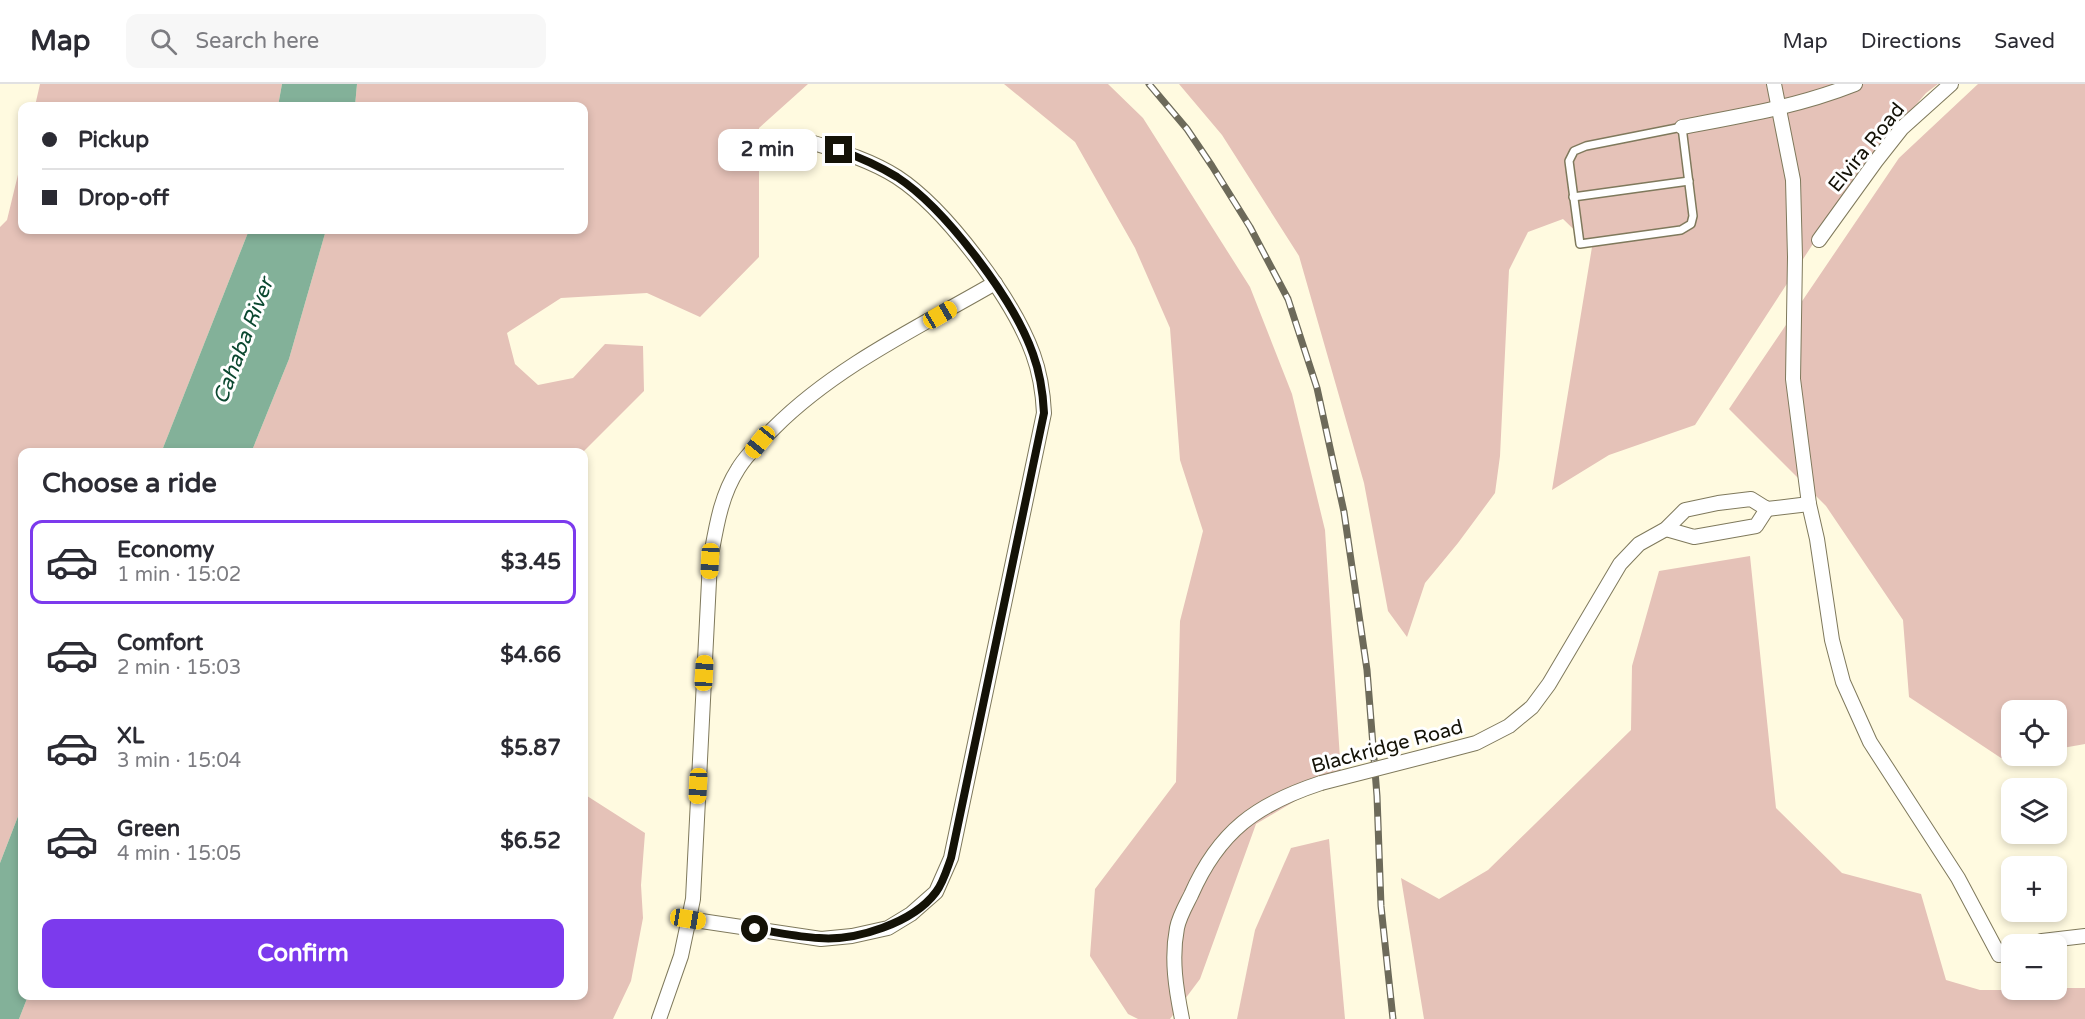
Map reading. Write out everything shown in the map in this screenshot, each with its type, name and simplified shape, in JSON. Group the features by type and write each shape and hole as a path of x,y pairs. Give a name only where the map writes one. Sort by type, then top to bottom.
{"street":[{"path":"1774,84 1793,180 1795,257 1793,379 1809,504 1832,640 1843,682 1870,742 1958,878 1999,955 2001,954"},
{"path":"1682,127 1780,108 1825,96 1855,84"},
{"name":"Elvira Road","path":"1819,240 1902,128 1951,84"},
{"path":"688,919 821,939 852,936 888,927 911,914 936,892 951,858 1044,413 1043,390 1033,354 1015,317 995,284 939,212 898,177 856,156 804,140"},
{"path":"659,1019 681,956 693,899 710,561 720,507 738,470 760,442 795,406 849,367 995,284"},
{"name":"Blackridge Road","path":"1182,1019 1174,976 1177,927 1203,868 1229,835 1259,809 1291,793 1322,783 1476,743 1509,726 1532,707 1549,684 1620,564 1639,544 1666,529 1685,510 1751,499 1767,509 1809,504"},
{"path":"1666,529 1694,537 1756,526 1767,509"},
{"path":"2067,938 2085,936"}],"lane":[{"path":"1682,127 1689,181 1693,216 1690,224 1681,230 1580,244 1569,161 1574,151 1586,146 1682,127"},
{"path":"1573,197 1689,181"}],"shaded area":[{"path":"40,84 282,84 279,102 36,102"},
{"path":"357,84 808,84 759,128 759,257 700,317 647,293 561,298 507,333 515,364 538,385 573,378 605,344 643,346 644,391 587,448 253,448 289,359 325,234 588,234 588,102 355,102"},
{"path":"1004,84 1108,84 1143,118 1250,287 1292,394 1325,530 1341,774 1256,824 1200,979 1170,1019 1138,1019 1128,1014 1090,956 1095,889 1176,782 1180,621 1203,531 1180,460 1170,328 1135,248 1075,142"},
{"path":"1179,84 1938,84 1926,93 1865,164 1695,425 1609,455 1552,490 1592,247 1563,219 1528,232 1509,270 1500,456 1495,493 1425,583 1407,637 1388,611 1364,483 1299,256 1222,135"},
{"path":"1978,84 2085,84 2085,744 2067,747 2067,700 2001,700 2001,758 1909,697 1903,620 1826,506 1729,409 1899,158"},
{"path":"18,175 18,234 247,234 163,448 18,448 18,816 0,863 0,227 7,220"},
{"path":"1750,556 1776,808 1842,873 1921,894 1946,980 1980,990 2001,990 2001,1000 2067,1000 2067,988 2085,988 2085,1019 1424,1019 1401,878 1439,899 1488,870 1631,730 1632,666 1659,571"},
{"path":"588,797 645,833 641,885 643,918 631,981 613,1019 19,1019 26,1000 588,1000"},
{"path":"1329,839 1345,1019 1237,1019 1255,930 1291,848"}],"water":[{"path":"282,84 357,84 355,102 279,102"},
{"name":"Cahaba River","path":"247,234 325,234 289,359 253,448 163,448"},
{"path":"18,816 18,1000 26,1000 19,1019 0,1019 0,863"}],"railway":[{"path":"1149,84 1187,129 1250,227 1288,299 1317,388 1344,512 1367,670 1377,796 1381,906 1393,1019"}],"route":[{"path":"755,929 821,939 852,936 888,927 911,914 936,892 951,858 1044,413 1043,390 1033,354 1015,317 995,284 939,212 898,177 839,150"}]}
